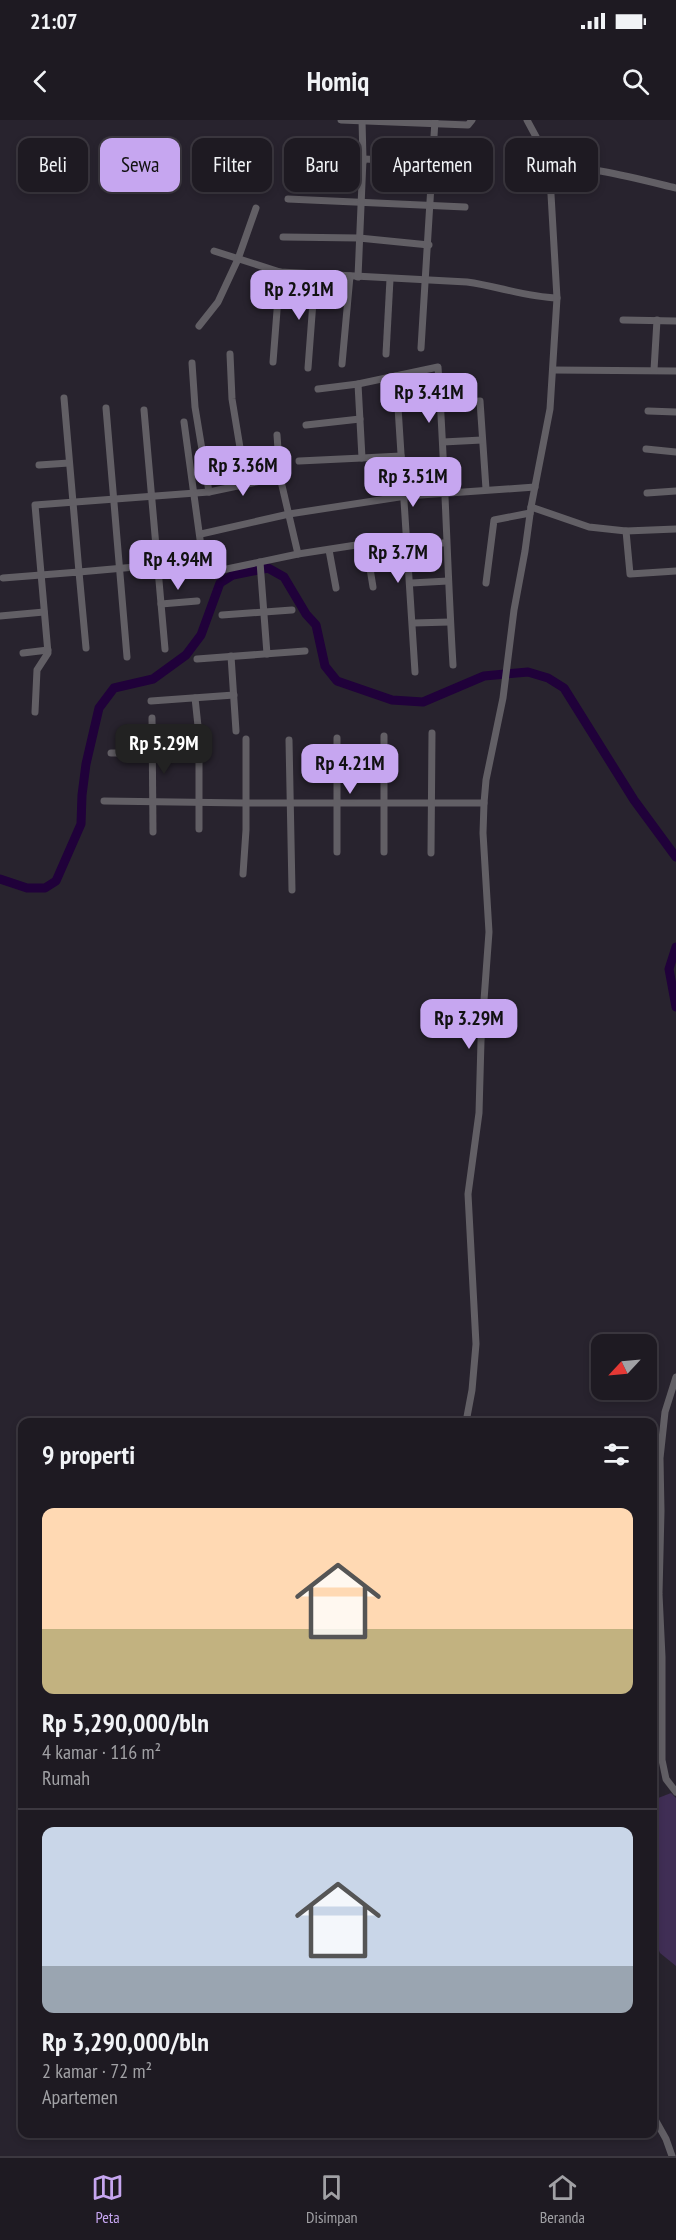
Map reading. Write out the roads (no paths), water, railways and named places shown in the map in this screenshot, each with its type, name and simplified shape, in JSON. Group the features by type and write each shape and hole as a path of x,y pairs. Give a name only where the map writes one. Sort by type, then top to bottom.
{"street":[{"path":"342,120 468,125 472,120"},
{"path":"342,364 359,238 363,160 362,120"},
{"path":"527,120 537,138"},
{"path":"435,122 435,138"},
{"path":"360,160 372,160"},
{"path":"598,171 676,188"},
{"path":"422,348 431,192"},
{"path":"467,1418 476,1344 468,1194 478,1119 489,932 483,833 484,802 505,683 514,610 550,409 557,298 550,192"},
{"path":"288,199 465,207"},
{"path":"199,327 218,302 238,259 256,208"},
{"path":"283,237 359,238 429,245"},
{"path":"214,251 280,272 492,286 528,296 557,298"},
{"path":"273,362 280,272"},
{"path":"308,368 315,275"},
{"path":"386,354 390,279"},
{"path":"623,320 676,321"},
{"path":"654,370 657,320"},
{"path":"230,354 232,399 246,484"},
{"path":"3,578 203,561 206,533 192,363"},
{"path":"318,389 358,384 438,367 453,665"},
{"path":"553,370 676,371"},
{"path":"396,376 415,672"},
{"path":"358,384 362,458"},
{"path":"64,398 86,648"},
{"path":"441,404 480,401 486,489"},
{"path":"106,408 128,657"},
{"path":"144,410 165,649"},
{"path":"648,411 676,412"},
{"path":"306,425 360,419"},
{"path":"184,422 201,492"},
{"path":"277,435 280,477 298,554"},
{"path":"443,442 482,440"},
{"path":"646,449 676,452"},
{"path":"299,461 401,456"},
{"path":"39,465 69,463"},
{"path":"35,712 37,670 48,650 35,505 201,492 280,477"},
{"path":"206,533 289,514 405,496 486,489 535,488"},
{"path":"647,493 676,490"},
{"path":"486,583 494,520 531,510 589,527 626,531 676,529"},
{"path":"626,531 630,574 676,571"},
{"path":"222,570 260,564 298,554 366,544 408,540 446,543"},
{"path":"366,544 373,587"},
{"path":"329,550 336,588"},
{"path":"260,564 267,654"},
{"path":"411,583 448,581"},
{"path":"161,604 197,601"},
{"path":"222,615 292,610"},
{"path":"0,616 44,612"},
{"path":"413,623 450,621"},
{"path":"23,653 48,650"},
{"path":"197,659 305,651"},
{"path":"231,657 236,731"},
{"path":"152,701 234,695"},
{"path":"195,698 198,729 199,828"},
{"path":"152,718 153,832"},
{"path":"431,853 432,733"},
{"path":"384,736 384,852"},
{"path":"337,738 337,852"},
{"path":"243,874 246,830 246,739"},
{"path":"290,740 292,890"},
{"path":"111,753 152,753"},
{"path":"104,801 484,802"},
{"path":"657,1499 662,1426 676,1377"},
{"path":"657,1604 662,1657 662,1760 666,1779 676,1791"},
{"path":"657,2123 672,2156"}],"waterway":[{"path":"0,879 27,888 45,888 56,881 81,824 86,764 99,708 114,688 153,679 186,655 201,635 220,583 233,575 268,568 284,577 306,614 316,625 325,666 337,681 392,700 423,702 484,676 528,672 548,678 564,688 634,800 676,857"},
{"path":"676,947 669,969 676,1007"}]}
